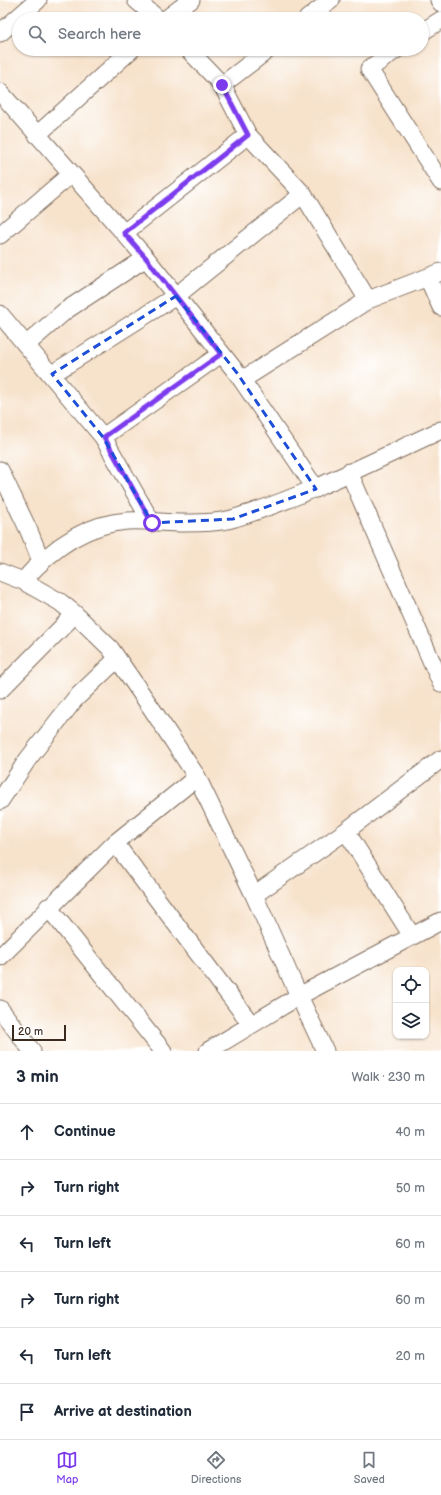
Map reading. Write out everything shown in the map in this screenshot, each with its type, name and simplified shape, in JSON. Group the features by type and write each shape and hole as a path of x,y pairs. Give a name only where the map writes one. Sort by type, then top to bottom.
{"street":[{"path":"24,12 38,0"},
{"path":"136,0 150,12"},
{"path":"175,12 191,0"},
{"path":"316,12 331,0"},
{"path":"429,28 441,20"},
{"path":"0,33 12,23"},
{"path":"36,135 124,56"},
{"path":"195,56 222,85 248,135 303,194 368,300"},
{"path":"222,85 259,56"},
{"path":"387,56 369,69 441,182"},
{"path":"0,92 36,135 146,258 242,380 316,489"},
{"path":"124,233 248,135"},
{"path":"0,235 72,174"},
{"path":"52,374 176,296 303,194"},
{"path":"26,345 65,311 146,258"},
{"path":"242,380 368,300 434,275 441,307"},
{"path":"0,314 104,437 152,523"},
{"path":"104,437 221,354"},
{"path":"23,581 40,561 78,534 90,528 125,521 152,523 199,523 234,519 316,489 349,472 441,430"},
{"path":"0,470 29,531 40,561"},
{"path":"349,472 441,683"},
{"path":"0,572 23,581 60,602 75,614 110,648 197,777 254,895 325,1051"},
{"path":"0,690 75,614"},
{"path":"0,801 28,759 75,698 117,659"},
{"path":"254,895 346,831 441,759"},
{"path":"0,957 48,907 115,843 197,777"},
{"path":"346,831 412,936"},
{"path":"115,843 251,1024"},
{"path":"48,907 163,1051"},
{"path":"208,1051 299,996 441,921"},
{"path":"0,1009 32,1051"}],"highlighted area":[{"path":"176,296 237,373 316,489 233,519 152,523 103,437 52,374"}],"route":[{"path":"152,523 104,437 221,354 146,258 124,233 248,135 222,85"}]}
